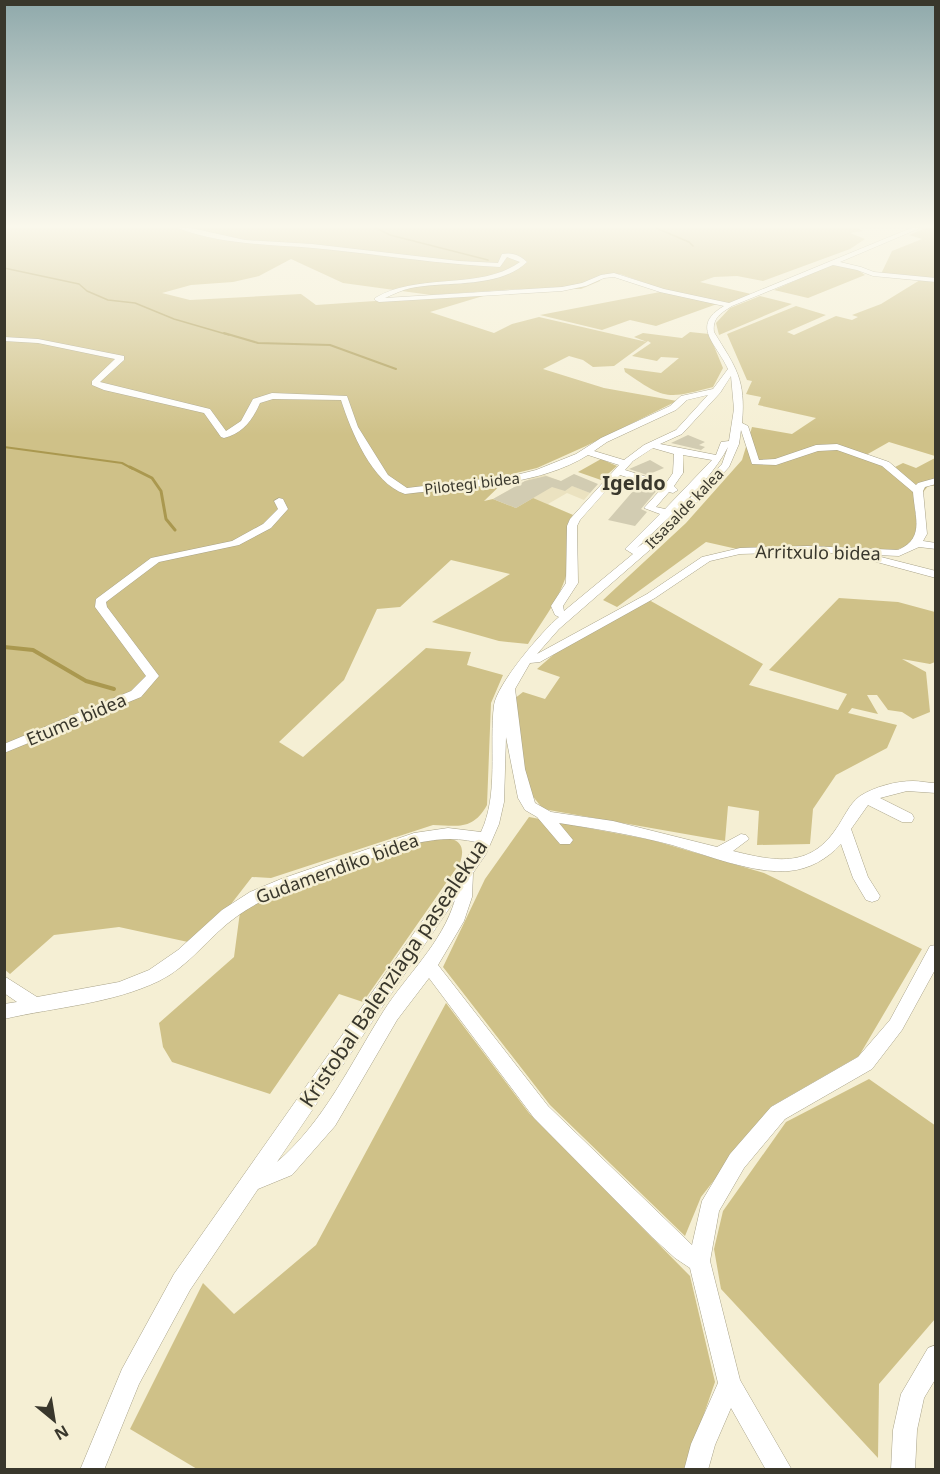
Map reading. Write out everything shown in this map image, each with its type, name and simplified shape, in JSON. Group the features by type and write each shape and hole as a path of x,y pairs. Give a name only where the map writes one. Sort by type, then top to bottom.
{"street":[{"path":"381,297 377,299 432,297"},
{"path":"690,297 730,305 750,297"},
{"name":"Itsasalde kalea","path":"566,615 663,533 726,465 732,455 738,388 732,369 710,332 709,324 715,314 730,305"},
{"name":"Pilotegi bidea","path":"4,339 28,340 119,357 121,358 118,363 95,383 106,388 207,411 224,435 244,424 250,418 256,401 261,399 272,396 344,398 347,401 354,427 384,477 405,491 516,478 539,472 586,451"},
{"path":"566,615 557,610 572,583 572,526 580,511 622,467 653,445 679,432 732,369"},
{"path":"586,451 604,440 673,408 684,398 718,388 738,388"},
{"path":"736,424 744,426 755,462 774,463 822,448 837,447 893,464 906,484 918,491"},
{"path":"641,553 630,549 685,496 719,458 724,444 734,444"},
{"path":"653,445 679,452 719,458"},
{"path":"586,451 672,489"},
{"path":"666,512 649,508 672,489 678,473 679,452"},
{"path":"936,481 921,485 918,491 922,534 915,543 936,546"},
{"name":"Etume bidea","path":"4,749 136,694 153,676 101,607 100,601 155,560 235,543 267,526 283,509 279,501"},
{"name":"Arritxulo bidea","path":"526,660 536,659 651,596 706,559 740,551 807,549 857,553 899,553 913,547 915,543"},
{"path":"857,553 936,575"},
{"name":"Kristobal Balenziaga pasealekua","path":"92,1470 130,1377 182,1282 485,839 497,802 501,702 526,660 566,615"},
{"path":"509,689 516,752 524,794 532,808 542,814 566,840"},
{"path":"542,814 609,824 775,866 808,863 822,855 844,830 856,807 867,798 889,789 915,786 926,789 936,788"},
{"path":"867,798 907,818"},
{"path":"844,830 861,878 872,896"},
{"name":"Gudamendiko bidea","path":"4,1012 33,1004 123,989 147,979 165,968 250,899 357,858 419,836 468,834 485,839"},
{"path":"718,852 741,839"},
{"path":"249,1183 285,1168 328,1120 390,1015 445,942 462,906 466,891 465,871"},
{"path":"780,1470 730,1384 699,1261 709,1208 737,1161 778,1113 865,1063 896,1025 936,951"},
{"path":"429,965 541,1112 682,1251 699,1261"},
{"path":"4,983 33,1004"},
{"path":"903,1470 905,1430 913,1394 936,1356"},
{"path":"696,1470 703,1444 730,1384"}],"shaded area":[{"path":"4,297 177,297 190,300 305,297 316,305 437,297 480,297 430,312 494,333 512,324 539,317 647,342 614,366 593,367 583,360 569,356 543,369 604,388 677,401 537,468 512,474 484,501 493,499 516,508 533,498 573,515 567,529 570,555 565,579 555,602 528,644 499,641 432,622 510,574 451,560 400,607 377,609 344,680 279,742 303,757 426,648 471,652 467,665 503,675 491,703 487,805 476,819 464,825 433,825 271,878 252,877 228,908 188,942 119,927 54,935 10,974 4,969"},
{"path":"635,297 683,297 717,304 656,326 630,320 602,330 540,315"},
{"path":"695,297 744,297 730,303"},
{"path":"758,297 792,304 719,335 716,323 730,308"},
{"path":"893,297 935,297 935,456 889,442 866,455 895,467 903,463 916,468 935,458 935,486 929,485 914,503 918,533 909,545 896,550 737,549 706,542 617,607 603,600 686,523 742,460 752,427 792,434 816,418 758,405 761,397 746,394 752,381 747,380 727,334 796,306 826,315 787,332 794,335 836,316 852,320 858,317 852,315"},
{"path":"690,332 709,334 723,368 713,387 675,395 658,392 625,372 624,368 661,373 679,358 661,357 657,361 632,356 651,343 634,337 643,333 682,338"},
{"path":"601,459 617,466 601,480 578,472"},
{"path":"540,473 590,493 584,500 567,493 548,504 573,515 566,528 493,499"},
{"path":"839,598 898,602 935,612 935,662 930,664 902,659 926,672 930,712 913,719 902,712 888,710 877,695 867,695 878,714 852,708 848,713 897,725 887,748 836,775 813,809 810,844 757,845 759,811 728,806 725,841 543,809 531,794 522,760 514,699 523,692 545,699 560,677 537,669 560,649 649,600 763,664 749,685 838,710 847,694 769,670"},
{"path":"529,817 652,840 764,873 922,949 859,1056 772,1106 701,1197 685,1236 550,1105 443,967 485,879"},
{"path":"434,837 452,839 460,844 462,855 460,863 363,1002 339,994 270,1094 172,1062 163,1047 159,1023 234,957 240,912 283,889"},
{"path":"446,1003 529,1113 690,1276 715,1382 685,1469 197,1469 130,1429 203,1283 234,1314 316,1245"},
{"path":"869,1079 936,1126 935,1319 879,1384 878,1458 721,1289 714,1249 723,1211 786,1122"}],"building":[{"path":"688,435 705,442 699,445 705,447 701,450 671,443"},
{"name":"Igeldo","path":"650,460 664,468 647,475 629,469"},
{"path":"574,474 598,484 590,493 572,486 565,491 552,487 516,508 493,499 525,481 546,476 561,481"},
{"path":"640,483 658,489 641,509 647,512 635,526 608,520"}],"waterway":[{"path":"101,297 108,300 135,303 174,319 229,335"},
{"path":"224,333 258,343 330,345 396,369"},
{"path":"4,447 122,463 133,469"},
{"path":"130,467 152,478 161,491 166,519 175,530"},
{"path":"4,647 33,650 86,681 114,689"}],"district":[{"name":"Igeldo","path":"634,482"}]}
